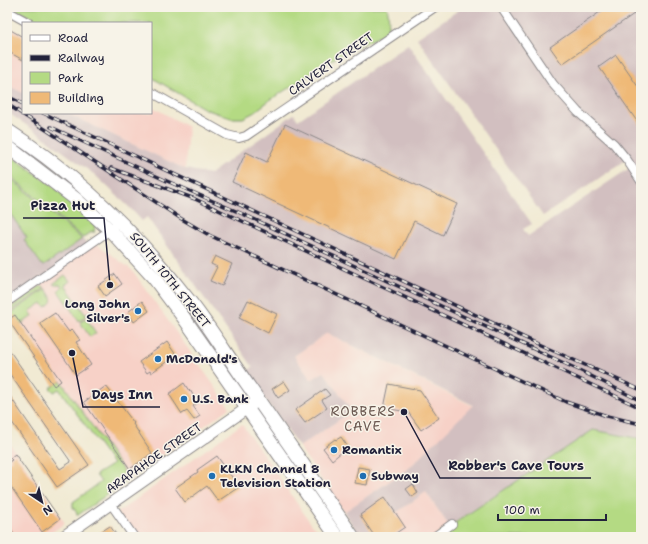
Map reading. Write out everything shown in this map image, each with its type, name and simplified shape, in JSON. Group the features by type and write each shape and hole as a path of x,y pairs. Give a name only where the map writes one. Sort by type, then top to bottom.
{"main road":[{"name":"SOUTH 10TH STREET","path":"7,130 46,157 99,200 156,260 192,305 353,537"},
{"name":"SOUTH 10TH STREET","path":"7,146 77,200 110,230 145,268 165,292 337,537"}],"street":[{"name":"CALVERT STREET","path":"152,93 222,133 240,138 252,133 435,7"},
{"path":"500,7 565,98 614,144 641,181"},
{"path":"7,11 27,22"},
{"path":"7,302 121,222"},
{"name":"ARAPAHOE STREET","path":"63,537 259,401"},
{"path":"111,504 134,537"},
{"path":"434,537 452,524"}],"shaded area":[{"path":"463,7 641,7 641,439 593,430 449,526 426,492 361,537 344,512 409,468 473,405 327,333 294,356 311,380 324,372 352,411 299,447 246,372 253,367 147,217 142,221 95,175 7,112 7,85 22,92 22,114 68,114 185,169 210,174 294,114 298,120 408,44 532,224 523,229 528,236 631,167 626,160 543,216 417,38"},
{"path":"7,26 22,34 22,92 7,85"},
{"path":"152,107 188,127 185,169 68,114 152,114"},
{"path":"7,177 89,245 7,302"},
{"path":"94,242 132,270 230,408 129,479 7,303"},
{"path":"327,333 473,406 409,468 344,512 299,447 352,411 324,372 311,380 294,356"},
{"path":"242,424 312,525 326,537 134,537 117,513"},
{"path":"7,440 65,523 45,537 7,537"},
{"path":"426,492 449,526 434,537 361,537"}],"green space":[{"path":"12,7 387,7 389,20 386,33 340,55 270,100 253,113 243,118 231,118 205,109 152,78 152,22 39,22"},
{"path":"7,153 53,186 95,225 94,233 93,231 83,238 7,173"},
{"path":"7,175 82,239 44,266 42,265 24,240 27,238 7,209"},
{"path":"65,275 70,281 65,285 85,314 92,311 79,321 58,291 62,287 61,285 53,284"},
{"path":"43,286 45,288 7,314 7,310 39,287"},
{"path":"46,289 52,299 48,305 45,307 42,303 30,311 33,316 21,324 15,316 7,321 7,316"},
{"path":"86,318 96,333 90,337 80,322"},
{"path":"61,381 129,479 78,515 73,507 73,502 101,482 96,475 113,464 59,389 54,392 50,388"},
{"path":"593,430 641,439 641,537 434,537"}],"building":[{"path":"607,7 641,7 641,9 562,64 550,47"},
{"path":"7,28 22,36 22,59 7,51"},
{"path":"616,55 641,91 641,127 599,67"},
{"path":"285,124 457,204 443,235 414,221 396,259 232,182 246,152 267,162"},
{"path":"215,256 232,264 222,286 210,281 217,267 211,264"},
{"path":"115,274 122,284 105,296 98,286"},
{"path":"248,300 277,314 268,333 239,318"},
{"name":"Long John Silver's","path":"142,301 149,311 134,322 128,312"},
{"path":"55,313 69,332 72,329 80,340 76,342 91,365 76,375 40,323"},
{"path":"15,315 61,381 54,386 8,320"},
{"name":"McDonald's","path":"167,342 176,355 151,373 150,371 147,373 139,362"},
{"path":"7,347 89,465 57,487 7,415 7,392 60,469 71,462 7,370"},
{"path":"284,381 290,390 278,398 272,389"},
{"name":"U.S. Bank","path":"184,383 198,403 193,406 200,416 194,420 187,411 182,414 169,394"},
{"path":"389,384 420,390 439,418 421,430 408,412 384,408"},
{"path":"106,386 134,423 133,424 152,453 130,469 84,402"},
{"path":"325,389 330,395 322,400 327,408 305,423 295,410"},
{"name":"Romantix","path":"341,437 348,447 332,460 323,448 335,439 336,440"},
{"path":"15,454 60,519 42,532 7,481 7,463 12,460 10,458"},
{"name":"KLKN Channel 8 Television Station","path":"217,456 239,487 218,501 207,486 185,502 175,488 198,472 197,470"},
{"name":"Subway","path":"358,467 370,469 367,485 355,483"},
{"path":"413,484 418,493 412,497 406,489"},
{"path":"385,497 405,527 390,537 375,537 360,515"},
{"path":"7,524 13,533 16,537 7,537"},
{"path":"110,526 118,537 93,537"}],"railway":[{"path":"7,96 22,104"},
{"path":"7,104 22,114"},
{"path":"22,114 180,218 209,235 566,402 607,416 641,424"},
{"path":"45,114 538,344 641,390"},
{"path":"51,127 581,371 641,401"},
{"path":"111,168 195,199 641,408"}],"place":[{"name":"Pizza Hut","path":"110,285"},
{"name":"Long John Silver's","path":"138,311"},
{"name":"Days Inn","path":"72,353"},
{"name":"McDonald's","path":"158,359"},
{"name":"U.S. Bank","path":"184,399"},
{"name":"Robber's Cave Tours","path":"404,412"},
{"name":"Romantix","path":"334,450"},
{"name":"KLKN Channel 8 Television Station","path":"212,476"},
{"name":"Subway","path":"363,476"}],"district":[{"name":"ROBBERS CAVE","path":"363,418"}]}
